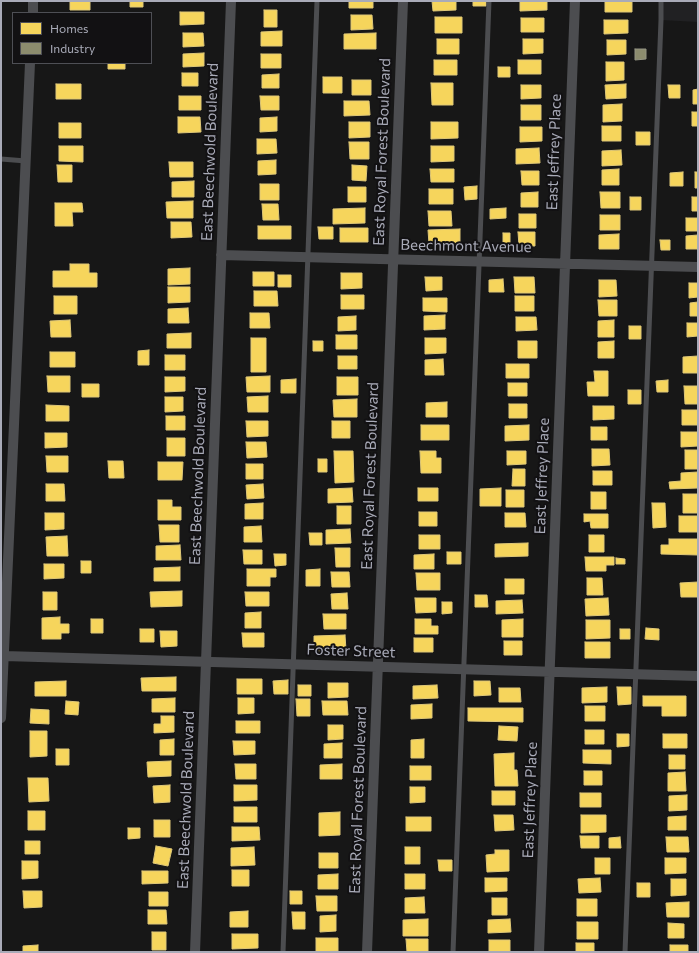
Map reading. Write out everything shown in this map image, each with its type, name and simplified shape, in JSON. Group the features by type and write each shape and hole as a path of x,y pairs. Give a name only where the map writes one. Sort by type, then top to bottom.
{"street":[{"path":"33,1 33,12"},
{"name":"East Beechwold Boulevard","path":"195,952 231,1"},
{"name":"East Royal Forest Boulevard","path":"367,952 403,1"},
{"name":"East Jeffrey Place","path":"539,952 575,1"},
{"path":"1,718 30,64"},
{"name":"Beechmont Avenue","path":"221,255 698,267"},
{"name":"Foster Street","path":"4,656 698,676"}],"lane":[{"path":"283,952 317,1"},
{"path":"453,952 490,1"},
{"path":"625,952 661,1"},
{"path":"1,159 26,161"}],"shaded area":[{"path":"661,1 698,1 698,22 661,20"}],"building: Homes":[{"path":"70,1 90,1 90,10 70,10"},
{"path":"130,1 143,1 143,7 130,7"},
{"path":"349,1 373,1 373,8 349,8"},
{"path":"432,1 456,1 456,10 433,11"},
{"path":"473,1 486,1 486,6 473,6"},
{"path":"520,1 547,1 547,10 520,11"},
{"path":"605,1 632,1 632,12 605,12"},
{"path":"264,10 277,10 277,27 264,27"},
{"path":"180,12 204,12 204,24 180,25"},
{"path":"351,15 372,15 373,29 351,30"},
{"path":"435,17 462,17 462,33 435,33"},
{"path":"521,18 544,18 544,32 521,32"},
{"path":"604,20 628,20 628,33 604,34"},
{"path":"282,31 282,46 261,46 261,32"},
{"path":"183,33 203,33 204,46 183,47"},
{"path":"376,33 376,49 344,49 344,34"},
{"path":"437,39 459,39 459,54 437,54"},
{"path":"523,39 543,39 543,53 523,54"},
{"path":"607,40 626,40 626,54 607,55"},
{"path":"204,53 204,66 183,67 183,54"},
{"path":"261,54 281,54 281,68 261,68"},
{"path":"434,60 457,60 457,75 434,75"},
{"path":"518,60 541,60 541,74 518,74"},
{"path":"606,62 624,62 624,80 606,81"},
{"path":"108,64 125,64 125,69 108,69"},
{"path":"498,67 510,67 510,77 498,77"},
{"path":"182,73 198,73 198,86 182,86"},
{"path":"279,74 279,88 262,88 262,75"},
{"path":"323,77 342,77 342,93 323,93"},
{"path":"352,80 371,80 371,95 352,95"},
{"path":"431,83 453,83 453,105 432,105"},
{"path":"56,84 81,84 81,99 56,99"},
{"path":"626,84 626,98 606,99 605,85"},
{"path":"521,85 541,85 541,98 521,99"},
{"path":"668,85 680,85 680,98 669,98"},
{"path":"698,89 698,104 693,104 693,90"},
{"path":"179,96 201,96 201,110 179,110"},
{"path":"260,96 279,96 279,110 261,110"},
{"path":"344,101 369,101 370,115 344,116"},
{"path":"622,104 622,121 603,122 603,105"},
{"path":"521,105 541,105 541,120 521,120"},
{"path":"692,112 698,112 698,126 692,126"},
{"path":"178,117 200,117 201,132 178,133"},
{"path":"277,117 277,131 260,132 260,118"},
{"path":"349,122 370,122 370,137 349,138"},
{"path":"431,122 458,122 458,138 431,139"},
{"path":"59,123 81,123 81,138 59,138"},
{"path":"602,126 621,126 621,141 602,141"},
{"path":"520,127 542,127 542,141 520,142"},
{"path":"636,132 650,132 650,145 636,145"},
{"path":"257,139 276,139 277,153 257,154"},
{"path":"349,142 369,142 369,159 350,159"},
{"path":"59,146 83,146 83,162 59,161"},
{"path":"431,146 454,146 454,161 431,162"},
{"path":"539,148 540,163 516,164 516,149"},
{"path":"621,150 622,165 602,166 602,151"},
{"path":"276,160 276,174 258,175 258,161"},
{"path":"169,162 193,162 193,177 170,177"},
{"path":"57,165 72,165 72,182 58,182"},
{"path":"352,165 367,166 366,181 352,180"},
{"path":"430,169 454,169 454,182 431,182"},
{"path":"619,169 619,185 602,185 602,170"},
{"path":"521,171 539,171 539,185 522,185"},
{"path":"683,172 683,186 670,186 670,173"},
{"path":"695,172 698,172 698,188 695,188"},
{"path":"194,181 194,197 172,197 172,182"},
{"path":"260,184 279,184 279,200 260,200"},
{"path":"477,186 477,199 465,200 464,187"},
{"path":"348,187 366,187 366,202 348,202"},
{"path":"429,189 453,189 453,204 429,204"},
{"path":"538,192 538,207 521,207 521,193"},
{"path":"600,192 620,192 620,208 601,208"},
{"path":"630,197 641,197 641,210 630,210"},
{"path":"692,197 698,197 698,211 692,211"},
{"path":"193,201 193,218 167,218 166,202"},
{"path":"55,203 82,203 83,212 72,212 73,226 55,226"},
{"path":"262,204 278,204 279,220 263,220"},
{"path":"365,208 365,223 333,224 333,209"},
{"path":"506,208 506,218 490,219 490,209"},
{"path":"428,211 451,211 452,226 429,226"},
{"path":"519,214 536,214 536,228 519,228"},
{"path":"600,215 620,215 620,230 600,230"},
{"path":"686,218 698,218 698,231 686,231"},
{"path":"171,222 191,222 192,237 171,238"},
{"path":"258,226 291,226 291,239 258,239"},
{"path":"318,227 333,227 333,239 319,239"},
{"path":"340,228 368,228 368,242 340,242"},
{"path":"460,229 460,243 429,244 428,230"},
{"path":"518,232 535,232 535,246 519,246"},
{"path":"503,233 510,233 510,244 503,244"},
{"path":"619,234 619,249 599,249 599,235"},
{"path":"698,235 698,249 686,249 686,236"},
{"path":"660,240 670,240 670,250 661,250"},
{"path":"70,264 89,264 89,273 97,273 97,287 53,287 53,271 70,271"},
{"path":"190,268 190,284 168,285 168,269"},
{"path":"253,272 274,272 274,286 253,286"},
{"path":"341,273 362,273 362,288 341,289"},
{"path":"278,275 291,275 291,287 278,287"},
{"path":"425,277 442,277 442,290 426,291"},
{"path":"514,277 534,277 535,293 515,293"},
{"path":"503,279 504,292 489,292 489,280"},
{"path":"599,280 616,280 617,296 599,297"},
{"path":"689,283 698,283 698,297 689,298"},
{"path":"168,287 190,287 190,302 168,303"},
{"path":"254,291 277,291 278,306 254,306"},
{"path":"341,295 364,295 364,309 341,309"},
{"path":"54,296 77,296 77,314 54,314"},
{"path":"515,296 534,296 534,311 515,311"},
{"path":"423,298 447,298 447,312 423,311"},
{"path":"598,300 617,300 617,316 599,316"},
{"path":"698,302 698,316 690,316 690,303"},
{"path":"188,308 189,323 168,323 168,309"},
{"path":"250,313 269,313 270,328 250,328"},
{"path":"445,315 445,329 424,330 424,316"},
{"path":"356,316 356,330 338,331 338,317"},
{"path":"516,317 536,317 537,330 516,331"},
{"path":"70,320 71,337 51,337 50,321"},
{"path":"614,320 614,337 598,337 598,321"},
{"path":"687,323 698,323 698,336 687,337"},
{"path":"629,326 641,326 641,339 629,339"},
{"path":"191,333 191,348 167,348 167,334"},
{"path":"336,335 357,335 357,349 336,349"},
{"path":"251,338 266,338 266,372 251,372"},
{"path":"425,338 446,338 446,353 425,354"},
{"path":"313,341 323,341 323,351 313,351"},
{"path":"518,341 537,341 537,358 518,358"},
{"path":"614,341 614,358 598,358 598,342"},
{"path":"149,350 149,365 138,365 138,351"},
{"path":"50,352 75,352 75,367 50,367"},
{"path":"165,355 185,355 185,370 165,370"},
{"path":"338,356 357,356 357,369 338,369"},
{"path":"698,356 698,373 683,373 683,357"},
{"path":"443,359 444,375 425,375 425,360"},
{"path":"506,364 529,364 529,378 506,378"},
{"path":"594,371 608,371 608,396 588,396 587,382 595,382"},
{"path":"47,376 70,376 70,392 48,392"},
{"path":"270,376 270,392 247,392 246,377"},
{"path":"165,377 185,377 185,391 165,392"},
{"path":"337,377 358,377 358,395 337,395"},
{"path":"296,379 296,393 281,393 281,380"},
{"path":"668,380 668,392 657,392 656,381"},
{"path":"508,383 527,383 527,396 508,396"},
{"path":"82,384 99,384 99,397 82,397"},
{"path":"684,386 698,386 698,404 685,404"},
{"path":"628,390 641,390 641,404 628,404"},
{"path":"268,396 268,412 248,412 247,397"},
{"path":"165,397 183,397 183,411 165,412"},
{"path":"357,399 357,417 334,417 333,400"},
{"path":"447,402 447,417 426,417 426,403"},
{"path":"509,404 527,404 527,418 509,418"},
{"path":"46,405 69,406 69,421 46,421"},
{"path":"593,406 614,406 614,419 593,420"},
{"path":"682,410 698,410 698,425 682,425"},
{"path":"166,416 185,416 185,430 166,430"},
{"path":"246,421 268,421 268,436 247,437"},
{"path":"332,421 350,421 350,438 332,438"},
{"path":"421,425 449,425 449,440 421,440"},
{"path":"529,425 529,440 505,441 505,426"},
{"path":"591,427 607,427 607,440 591,440"},
{"path":"681,432 698,432 698,446 681,447"},
{"path":"45,433 67,433 67,447 45,448"},
{"path":"167,438 185,438 185,456 167,456"},
{"path":"246,442 266,442 267,457 247,458"},
{"path":"592,449 609,449 610,465 592,466"},
{"path":"685,450 698,450 698,469 685,469"},
{"path":"334,451 353,451 354,482 335,483"},
{"path":"420,451 436,451 436,458 441,458 441,473 421,473"},
{"path":"507,451 526,451 526,464 507,465"},
{"path":"46,456 68,456 68,472 47,472"},
{"path":"318,459 327,459 327,472 318,472"},
{"path":"108,461 123,461 124,478 109,478"},
{"path":"158,462 183,462 182,480 158,480"},
{"path":"246,464 263,464 263,479 246,479"},
{"path":"513,469 525,469 525,486 512,486"},
{"path":"593,471 612,471 612,485 593,485"},
{"path":"698,472 698,488 670,489 669,482 681,481 681,473"},
{"path":"46,484 64,484 65,501 46,501"},
{"path":"263,484 264,498 247,499 246,485"},
{"path":"352,488 353,502 328,503 328,489"},
{"path":"418,488 438,488 438,501 418,501"},
{"path":"501,488 501,506 480,506 480,489"},
{"path":"506,490 524,490 524,507 506,507"},
{"path":"591,492 606,492 606,509 591,509"},
{"path":"683,494 698,494 698,513 683,513"},
{"path":"158,500 172,500 172,507 181,507 181,520 158,520"},
{"path":"263,503 263,519 245,519 245,504"},
{"path":"652,503 665,503 666,527 653,528"},
{"path":"337,506 351,506 351,524 337,524"},
{"path":"419,512 437,512 437,526 419,526"},
{"path":"45,513 64,513 64,529 45,530"},
{"path":"505,513 525,513 526,527 505,527"},
{"path":"584,514 608,514 608,528 591,528 590,521 584,522"},
{"path":"679,516 698,516 698,532 679,532"},
{"path":"159,525 179,525 179,542 160,542"},
{"path":"261,526 262,542 244,542 244,527"},
{"path":"350,529 351,543 326,544 326,530"},
{"path":"309,533 322,533 322,545 310,545"},
{"path":"419,535 440,535 440,549 419,549"},
{"path":"589,535 604,535 604,552 589,552"},
{"path":"67,536 68,556 47,556 46,537"},
{"path":"669,539 698,539 698,555 661,554 661,545 669,545"},
{"path":"528,543 528,556 495,557 495,544"},
{"path":"180,545 181,560 156,560 156,546"},
{"path":"335,548 350,548 350,567 336,567"},
{"path":"243,550 262,550 262,564 244,564"},
{"path":"447,552 461,552 461,564 447,564"},
{"path":"274,554 286,554 286,565 275,566"},
{"path":"434,554 434,569 414,569 414,555"},
{"path":"585,557 614,557 614,565 606,565 606,571 586,571"},
{"path":"616,558 625,559 625,564 616,564"},
{"path":"81,561 91,561 91,573 81,573"},
{"path":"44,564 64,564 64,578 44,579"},
{"path":"180,567 180,581 154,581 154,568"},
{"path":"247,569 276,569 276,577 270,577 270,586 247,586"},
{"path":"320,569 320,586 306,586 306,570"},
{"path":"331,572 349,572 350,587 332,587"},
{"path":"416,573 440,573 440,590 417,590"},
{"path":"587,578 602,578 603,595 587,595"},
{"path":"505,579 524,579 524,594 505,594"},
{"path":"698,582 698,597 681,597 680,583"},
{"path":"182,591 182,606 151,607 150,592"},
{"path":"43,592 57,592 57,610 43,610"},
{"path":"245,592 269,592 269,606 246,606"},
{"path":"347,593 348,609 332,609 331,594"},
{"path":"475,595 487,595 488,607 475,607"},
{"path":"415,598 436,598 436,612 416,613"},
{"path":"608,598 609,615 586,616 585,599"},
{"path":"522,600 523,613 496,614 496,601"},
{"path":"442,602 452,602 452,613 442,614"},
{"path":"261,612 261,628 245,628 245,613"},
{"path":"323,614 346,614 346,629 324,629"},
{"path":"60,617 60,624 69,624 69,633 61,633 61,639 42,639 42,618"},
{"path":"91,619 103,619 103,633 91,633"},
{"path":"415,619 431,619 431,626 438,626 438,634 415,634"},
{"path":"523,619 523,637 502,637 502,620"},
{"path":"586,620 610,620 610,638 586,639"},
{"path":"646,628 659,629 659,640 645,639"},
{"path":"140,629 154,629 154,642 140,642"},
{"path":"620,629 630,629 630,639 620,639"},
{"path":"160,631 177,631 177,646 161,647"},
{"path":"242,633 264,633 264,647 243,647"},
{"path":"345,635 346,650 314,651 314,636"},
{"path":"414,638 433,638 433,652 414,652"},
{"path":"504,641 522,641 522,655 504,655"},
{"path":"585,642 610,642 610,658 585,658"},
{"path":"176,677 176,691 142,691 141,678"},
{"path":"237,679 262,679 262,694 237,694"},
{"path":"288,680 288,694 274,694 273,681"},
{"path":"66,681 66,696 35,696 35,682"},
{"path":"474,681 490,681 491,695 474,696"},
{"path":"328,683 348,683 348,697 328,698"},
{"path":"298,685 311,685 311,696 298,696"},
{"path":"437,685 438,698 413,699 413,686"},
{"path":"607,687 607,702 582,703 582,688"},
{"path":"617,687 631,687 631,704 618,705"},
{"path":"499,688 520,688 521,702 499,702"},
{"path":"643,696 686,696 686,716 662,716 662,706 643,706"},
{"path":"175,698 175,712 152,712 152,699"},
{"path":"238,698 254,698 254,713 238,714"},
{"path":"296,699 310,699 310,716 297,716"},
{"path":"66,701 79,702 78,715 65,714"},
{"path":"322,701 347,701 348,715 323,715"},
{"path":"432,704 432,718 411,719 411,705"},
{"path":"585,706 605,706 605,721 585,721"},
{"path":"468,708 523,708 523,722 468,721"},
{"path":"31,709 49,710 49,724 30,723"},
{"path":"161,716 174,716 174,732 154,733 154,724 161,724"},
{"path":"236,721 260,721 260,733 236,733"},
{"path":"328,725 343,725 343,739 328,740"},
{"path":"499,726 518,727 517,741 498,740"},
{"path":"585,730 604,730 604,744 585,744"},
{"path":"30,731 47,731 47,756 30,757"},
{"path":"617,734 629,734 629,746 617,747"},
{"path":"663,734 687,734 687,748 663,748"},
{"path":"174,739 174,755 160,755 160,740"},
{"path":"424,739 424,758 411,758 411,740"},
{"path":"233,741 255,741 255,754 234,755"},
{"path":"342,743 342,758 324,758 324,744"},
{"path":"56,749 69,749 69,765 56,765"},
{"path":"583,750 611,750 611,764 583,763"},
{"path":"514,753 514,770 517,770 518,786 495,786 494,754"},
{"path":"669,755 685,755 685,769 669,769"},
{"path":"171,761 171,776 148,777 147,762"},
{"path":"235,764 256,764 256,779 236,779"},
{"path":"342,764 342,779 320,779 320,765"},
{"path":"410,766 431,766 431,780 410,780"},
{"path":"584,771 602,771 602,785 584,785"},
{"path":"685,772 686,791 668,791 668,773"},
{"path":"28,778 48,778 49,801 29,802"},
{"path":"170,785 170,802 154,803 153,786"},
{"path":"234,785 257,785 257,800 234,801"},
{"path":"410,787 425,787 425,802 410,803"},
{"path":"492,791 515,791 515,805 492,805"},
{"path":"580,793 601,793 601,807 580,807"},
{"path":"687,795 687,810 669,811 669,796"},
{"path":"234,807 257,807 257,822 234,822"},
{"path":"28,811 45,811 45,830 28,830"},
{"path":"340,812 340,835 319,836 319,813"},
{"path":"494,815 513,815 514,830 495,831"},
{"path":"581,815 606,815 606,832 581,833"},
{"path":"686,816 686,830 668,830 668,817"},
{"path":"406,817 431,817 431,831 406,831"},
{"path":"154,820 170,820 170,837 154,837"},
{"path":"232,827 259,827 260,840 232,841"},
{"path":"128,828 140,828 140,838 128,839"},
{"path":"580,836 599,836 599,848 581,848"},
{"path":"620,837 621,848 609,848 609,838"},
{"path":"666,837 688,837 689,852 667,852"},
{"path":"25,841 40,841 40,854 25,854"},
{"path":"156,846 172,849 168,866 153,863"},
{"path":"254,847 255,865 231,866 231,848"},
{"path":"405,847 420,847 420,864 405,864"},
{"path":"495,850 509,850 509,871 487,872 486,855 495,854"},
{"path":"319,853 338,853 338,868 319,868"},
{"path":"595,858 610,858 610,874 595,874"},
{"path":"665,858 686,858 686,873 665,874"},
{"path":"438,860 452,860 452,871 439,871"},
{"path":"22,861 38,861 38,878 22,879"},
{"path":"232,870 249,870 249,886 232,886"},
{"path":"142,871 168,871 168,883 142,884"},
{"path":"338,874 338,889 318,889 318,875"},
{"path":"405,874 425,874 425,889 405,889"},
{"path":"485,878 507,878 507,891 485,892"},
{"path":"600,878 601,892 579,893 578,879"},
{"path":"671,879 686,879 686,895 671,896"},
{"path":"637,883 650,883 650,897 637,897"},
{"path":"23,891 42,891 42,907 24,908"},
{"path":"290,891 302,891 302,904 290,904"},
{"path":"149,892 168,892 168,906 149,906"},
{"path":"316,896 337,896 337,911 317,911"},
{"path":"424,897 425,913 405,913 405,898"},
{"path":"492,898 507,898 507,915 492,915"},
{"path":"577,899 597,899 597,916 577,916"},
{"path":"689,902 689,917 667,917 666,903"},
{"path":"148,910 166,910 167,924 148,924"},
{"path":"248,911 248,927 230,927 230,912"},
{"path":"292,912 305,912 305,929 293,929"},
{"path":"336,915 336,931 320,932 320,916"},
{"path":"428,919 428,936 403,936 403,920"},
{"path":"510,919 511,932 488,933 488,920"},
{"path":"577,922 598,922 598,939 577,939"},
{"path":"668,923 684,924 684,938 668,938"},
{"path":"152,932 166,932 166,950 152,950"},
{"path":"232,934 258,934 258,948 232,949"},
{"path":"316,938 338,938 338,951 316,952"},
{"path":"406,939 428,939 428,952 407,952"},
{"path":"489,940 510,940 510,952 489,952"},
{"path":"576,943 594,943 594,952 576,952"},
{"path":"38,945 38,952 23,952 23,946"},
{"path":"670,945 688,945 688,952 670,952"}],"building: Industry":[{"path":"635,49 646,49 646,59 635,60"}]}
